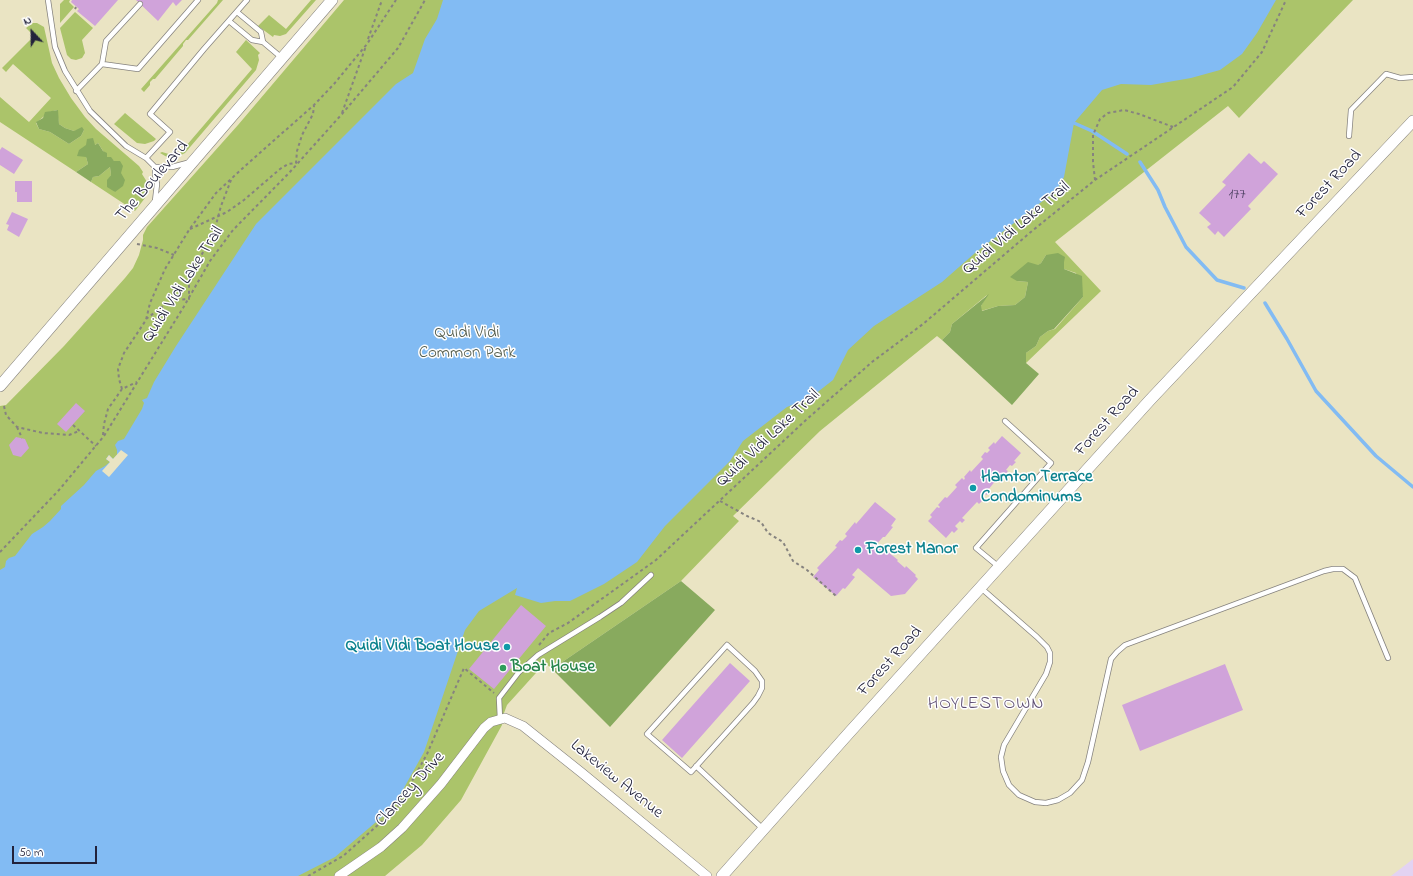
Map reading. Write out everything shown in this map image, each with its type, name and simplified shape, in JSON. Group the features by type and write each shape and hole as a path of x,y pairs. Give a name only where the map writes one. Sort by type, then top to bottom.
{"street":[{"name":"The Boulevard","path":"2,381 332,0"},
{"name":"Forest Road","path":"722,876 1150,400 1413,121"},
{"name":"Lakeview Avenue","path":"500,719 505,718 523,726 707,876"},
{"name":"Clancey Drive","path":"339,876 381,847 402,828 442,784 484,728 491,722 500,719"}],"lane":[{"path":"48,0 55,47 65,71 76,91 90,111 106,128 126,146 146,158 155,167 157,184 153,206"},
{"path":"102,64 138,69 198,0"},
{"path":"146,158 170,132 150,114 248,0"},
{"path":"76,91 102,64 106,41 140,4"},
{"path":"237,12 260,32 263,42"},
{"path":"229,21 252,40 263,42 283,58"},
{"path":"1349,136 1351,110 1386,74 1400,78 1413,77"},
{"path":"155,167 185,165 198,156"},
{"path":"999,567 976,548 1051,463 1005,421"},
{"path":"981,588 1037,637 1047,647 1050,653 1050,662 1046,674 1004,745 1001,757 1003,771 1009,784 1019,795 1035,802 1046,803 1058,800 1070,793 1082,780 1088,762 1111,659 1125,646 1324,572 1333,569 1343,569 1355,578 1388,658"},
{"path":"500,719 499,698 519,672 538,655 600,617 621,602 651,575"},
{"path":"727,645 756,671 762,681 762,688 753,703 696,766 691,772 647,734 727,645"},
{"path":"696,766 763,829"}],"path":[{"path":"342,114 382,0"},
{"path":"146,320 150,302 166,269 189,230 216,193 314,105 334,84 367,44 396,0"},
{"name":"Quidi Vidi Lake Trail","path":"0,552 59,490 104,436 189,299 210,261 233,230 289,173 296,163 342,114 398,48 425,0"},
{"name":"Quidi Vidi Lake Trail","path":"534,650 549,633 568,623 656,560 720,501 741,479 872,362 922,324 1032,231 1096,180 1233,87 1262,52 1286,0"},
{"path":"189,230 227,212 244,200 280,169 288,164 296,163 297,151 302,135 313,114 314,105"},
{"path":"1096,180 1093,162 1093,135 1096,125 1100,119 1108,113 1124,110 1173,127"},
{"path":"122,389 118,369 124,353 146,320 166,304 177,300 189,299 189,284 194,267 213,236 221,206 231,179"},
{"path":"142,245 157,248 174,255"},
{"path":"104,436 104,424 108,410 122,389 137,382"},
{"path":"4,406 6,415 17,427 22,438"},
{"path":"73,425 96,446"},
{"path":"17,427 69,435 79,431"},
{"path":"720,501 761,522 768,533 783,542 793,561 806,570 836,596"},
{"path":"308,876 343,856 397,808 427,754 464,668 494,693 499,688"}],"shaded area":[{"path":"1413,859 1413,876 1391,876"}],"green space":[{"path":"64,0 70,0 69,2 74,7 60,23 60,4"},
{"path":"218,0 223,0 188,40 186,40 183,46 155,79 150,82 150,85 144,92 141,89 217,3"},
{"path":"311,0 316,0 286,34 280,36 274,35 273,37 258,26 269,15 286,29"},
{"name":"Quidi Vidi Common Park","path":"344,0 1353,0 1239,118 1228,106 1055,242 1101,291 1026,363 1026,353 1036,346 1040,337 1048,331 1055,329 1083,297 1076,273 1064,269 1064,262 1046,255 1041,263 1017,281 1028,282 1025,297 1015,305 998,306 981,311 981,306 987,295 952,324 950,332 942,340 937,336 820,431 733,516 739,521 681,581 552,669 545,663 507,705 502,725 461,800 422,845 385,876 0,876 0,406 6,405 64,346 125,278 133,268 139,255 143,235 147,227 238,125"},
{"path":"75,12 93,28 82,40 85,53 82,58 76,60 71,59 67,55 60,28"},
{"path":"33,23 37,23 44,27 52,63 71,98 96,129 139,166 143,172 142,174 147,182 147,192 145,198 135,211 91,182 93,177 99,176 110,167 111,175 108,180 115,192 114,161 107,157 98,143 86,157 88,164 76,172 0,122 0,97 29,122 51,98 13,64 6,72 2,68 34,36 26,28","holes":["57,110 59,124 74,131 84,130 81,136 69,144 50,132 39,129 36,123 49,112"]},
{"path":"246,40 260,53 258,55 259,60 256,70 185,153 167,157 160,153 162,152 172,155 180,153 252,69 236,52"},
{"path":"58,110 59,124 74,131 82,127 84,130 81,136 69,144 50,132 39,129 36,122 43,118 45,112"},
{"path":"125,113 156,139 145,144 137,143 114,124"},
{"path":"93,138 95,145 98,143 103,151 107,153 107,157 111,157 114,161 120,161 123,166 121,173 125,180 123,186 115,192 107,187 107,180 111,175 110,167 99,176 93,177 91,182 76,172 88,164 86,157 77,156 79,150 86,145 87,139"},
{"path":"1058,253 1065,257 1064,269 1082,276 1083,297 1054,329 1048,331 1040,337 1036,346 1026,353 1026,363 1039,374 1012,405 942,340 950,332 952,324 989,294 981,306 982,311 998,306 1015,305 1025,297 1028,282 1017,281 1010,277 1028,262 1038,265 1046,255"},
{"path":"681,581 715,610 610,727 552,669"}],"water":[{"name":"Quidi Vidi Common Park","path":"443,0 1276,0 1257,33 1242,54 1220,70 1191,78 1151,85 1121,84 1102,90 1074,123 1064,177 1057,190 975,253 942,282 874,326 848,350 833,380 810,398 787,407 743,441 730,461 665,526 637,562 604,584 570,601 541,603 515,595 517,588 479,611 465,630 424,752 395,804 389,811 335,857 298,876 0,876 0,570 5,567 6,561 9,558 15,556 32,534 50,521 61,509 61,506 84,485 96,471 110,462 106,459 109,455 113,459 117,455 115,445 118,441 124,439 142,409 144,403 142,400 147,398 154,382 176,346 256,224 396,84 413,73 425,39 437,19"}],"pier":[{"path":"121,450 128,455 109,477 102,471 110,462 106,459 109,455 113,459"}],"building":[{"path":"72,0 118,0 95,26 77,11 79,9 71,2"},
{"path":"136,0 182,0 176,6 173,2 158,21"},
{"path":"2,147 23,160 14,174 0,165 0,150"},
{"path":"1249,153 1261,164 1264,161 1278,174 1248,206 1251,209 1224,237 1218,231 1215,235 1207,227 1211,224 1199,213 1226,185 1222,182"},
{"path":"15,181 32,181 32,202 17,202"},
{"path":"12,212 28,219 19,237 7,230 9,225 6,224"},
{"path":"76,403 85,411 66,432 57,424"},
{"name":"Hamton Terrace Condominums","path":"1002,436 1021,453 1014,461 1016,462 1012,466 1010,465 1006,470 1008,471 1004,476 1001,474 988,490 991,491 981,498 983,500 979,504 977,502 962,518 965,520 962,523 960,521 955,526 958,529 954,533 952,531 946,538 928,521 932,517 930,515 937,507 940,507 938,505 945,497 947,498 957,487 955,485 962,478 964,480 964,477 970,470 971,472 983,459 981,457 985,452 987,453 990,450 988,448 994,442 995,444"},
{"path":"16,437 25,439 29,448 21,457 13,455 9,445"},
{"name":"Forest Manor","path":"875,502 896,519 891,526 893,527 876,545 887,554 888,552 905,568 906,566 916,575 915,576 918,579 905,594 891,596 858,568 852,575 855,577 845,589 843,588 836,596 813,577 819,570 817,568 837,547 835,546 840,540 842,541 847,536 845,534"},
{"name":"Quidi Vidi Boat House","path":"521,605 546,626 494,689 469,669"},
{"path":"730,663 750,681 682,758 662,740"},
{"path":"1225,664 1243,710 1140,751 1122,705"}],"waterway":[{"path":"1074,123 1092,131 1127,154"},
{"path":"1140,162 1158,190 1165,207 1186,247 1217,280 1244,288"},
{"path":"1265,303 1316,391 1376,456 1413,487"}],"place":[{"name":"Hamton Terrace Condominums","path":"973,488"},
{"name":"Forest Manor","path":"858,550"},
{"name":"Quidi Vidi Boat House","path":"507,647"},
{"name":"Boat House","path":"503,668"}],"district":[{"name":"HOYLESTOWN","path":"986,705"}]}
